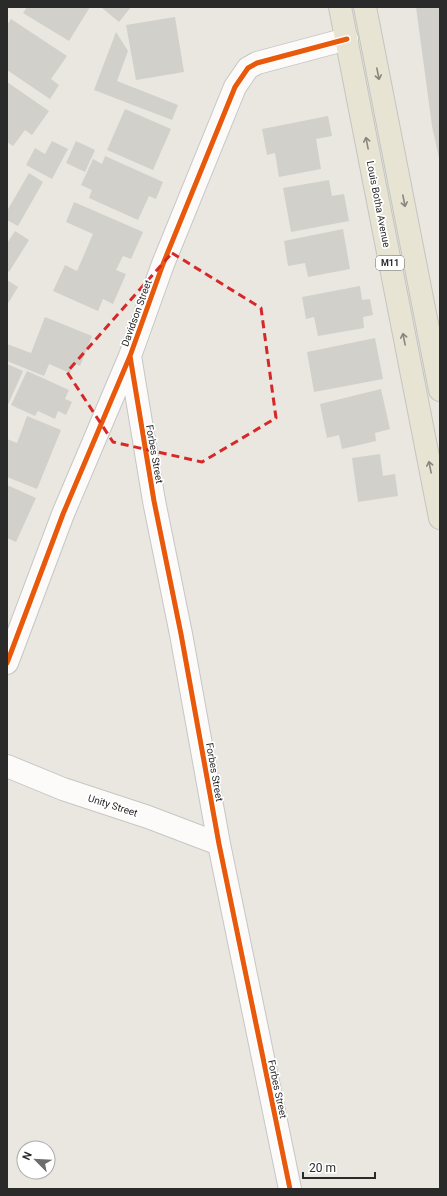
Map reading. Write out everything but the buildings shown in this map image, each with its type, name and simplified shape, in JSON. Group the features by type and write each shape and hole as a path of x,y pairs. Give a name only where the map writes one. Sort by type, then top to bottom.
{"main road":[{"name":"Louis Botha Avenue","path":"340,7 440,518"},
{"name":"M11","path":"364,7 440,390"}],"street":[{"name":"Davidson Street","path":"7,663 63,514 130,356 163,264 235,88 248,68 258,63 347,39"},
{"name":"Forbes Street","path":"130,356 154,501 181,634 219,844 290,1189"},
{"name":"Unity Street","path":"7,766 63,789 148,817 219,844"}],"highlighted area":[{"path":"172,253 261,308 276,418 202,462 113,442 67,372"}],"cycle path":[{"path":"7,663 63,514 130,356 163,264 235,87 248,68 257,63 347,39"},
{"path":"130,356 154,501 181,634 219,844 290,1189"}]}
